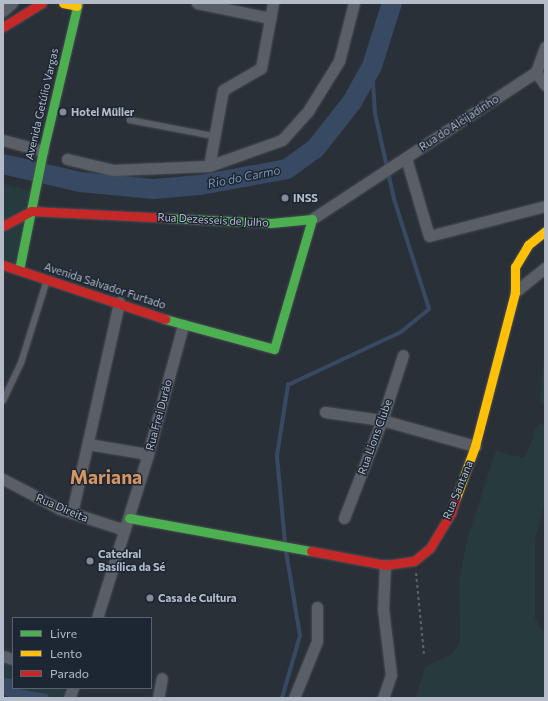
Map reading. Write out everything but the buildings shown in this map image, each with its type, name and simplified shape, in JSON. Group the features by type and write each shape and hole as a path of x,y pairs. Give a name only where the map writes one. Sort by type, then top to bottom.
{"street":[{"path":"3,11 12,3"},
{"path":"3,27 42,3"},
{"path":"63,3 77,5"},
{"path":"197,3 270,18"},
{"path":"209,166 213,136 223,90 261,68 273,3"},
{"path":"67,159 113,170 209,166 282,140 308,111 339,61 354,3"},
{"name":"Avenida Getúlio Vargas","path":"19,270 42,154 77,5"},
{"path":"545,47 536,72 545,85"},
{"name":"Rua do Aleijadinho","path":"381,173 536,72"},
{"path":"3,140 42,154"},
{"path":"406,158 429,236 545,206"},
{"name":"Rua Dezesseis de Julho","path":"31,211 271,223 312,219 381,173"},
{"path":"3,226 31,211"},
{"name":"Avenida Salvador Furtado","path":"3,264 47,280 119,302 183,325 274,349 312,219"},
{"name":"Rua Santana","path":"414,561 430,548 451,513 475,446 515,292 515,267 528,245 545,231"},
{"path":"515,292 545,268"},
{"path":"72,513 119,302"},
{"name":"Rua Frei Durão","path":"97,617 148,454 183,325"},
{"name":"Rua Lions Clube","path":"344,518 382,420 403,355"},
{"path":"325,412 382,420 475,446"},
{"path":"88,444 148,454"},
{"name":"Rua Direita","path":"3,478 72,513 125,530"},
{"path":"129,518 316,554 385,565 414,561"},
{"path":"383,698 391,674 383,609 385,565"},
{"path":"294,698 317,641 317,607"},
{"path":"158,698 162,678"}],"lane":[{"path":"130,120 213,136"},
{"path":"3,401 21,363 47,280"}],"path":[{"path":"414,561 424,654"}],"green space":[{"path":"3,184 35,192 19,264 3,259"},
{"path":"545,338 545,405 540,402"},
{"path":"540,424 545,425 545,501 535,540 535,618 542,631 545,631 545,698 416,698 425,667 452,654 460,642 459,580 468,536 496,451 524,458 533,438 534,429"},
{"path":"3,660 12,664 12,689 73,689 69,698 3,698"}],"water":[{"path":"3,678 12,679 12,689 47,694 50,698 8,697 3,694"}],"waterway":[{"name":"Rio do Carmo","path":"3,164 80,182 154,189 200,185 287,169 315,149 352,102 372,66 392,3"},
{"path":"285,543 277,456 288,385 401,332 429,309 394,199 375,114 372,66"},
{"path":"282,698 300,636 286,551"}],"traffic: fast":[{"path":"19,270 43,151 78,3"},
{"path":"165,319 274,349 312,219 271,223 167,218"},
{"path":"129,518 311,551"}],"traffic: slow":[{"path":"63,3 77,6"},
{"path":"456,498 475,446 515,292 515,267 528,245 545,231"}],"traffic: jam":[{"path":"3,27 42,3"},
{"path":"3,226 31,211 167,218"},
{"path":"3,265 165,319"},
{"path":"311,551 385,565 414,561 430,548 451,513 456,498"}],"place":[{"name":"Hotel Müller","path":"63,112"},
{"name":"INSS","path":"285,198"},
{"name":"Catedral Basílica da Sé","path":"90,561"},
{"name":"Casa de Cultura","path":"150,598"}],"district":[{"name":"Mariana","path":"106,477"}]}
